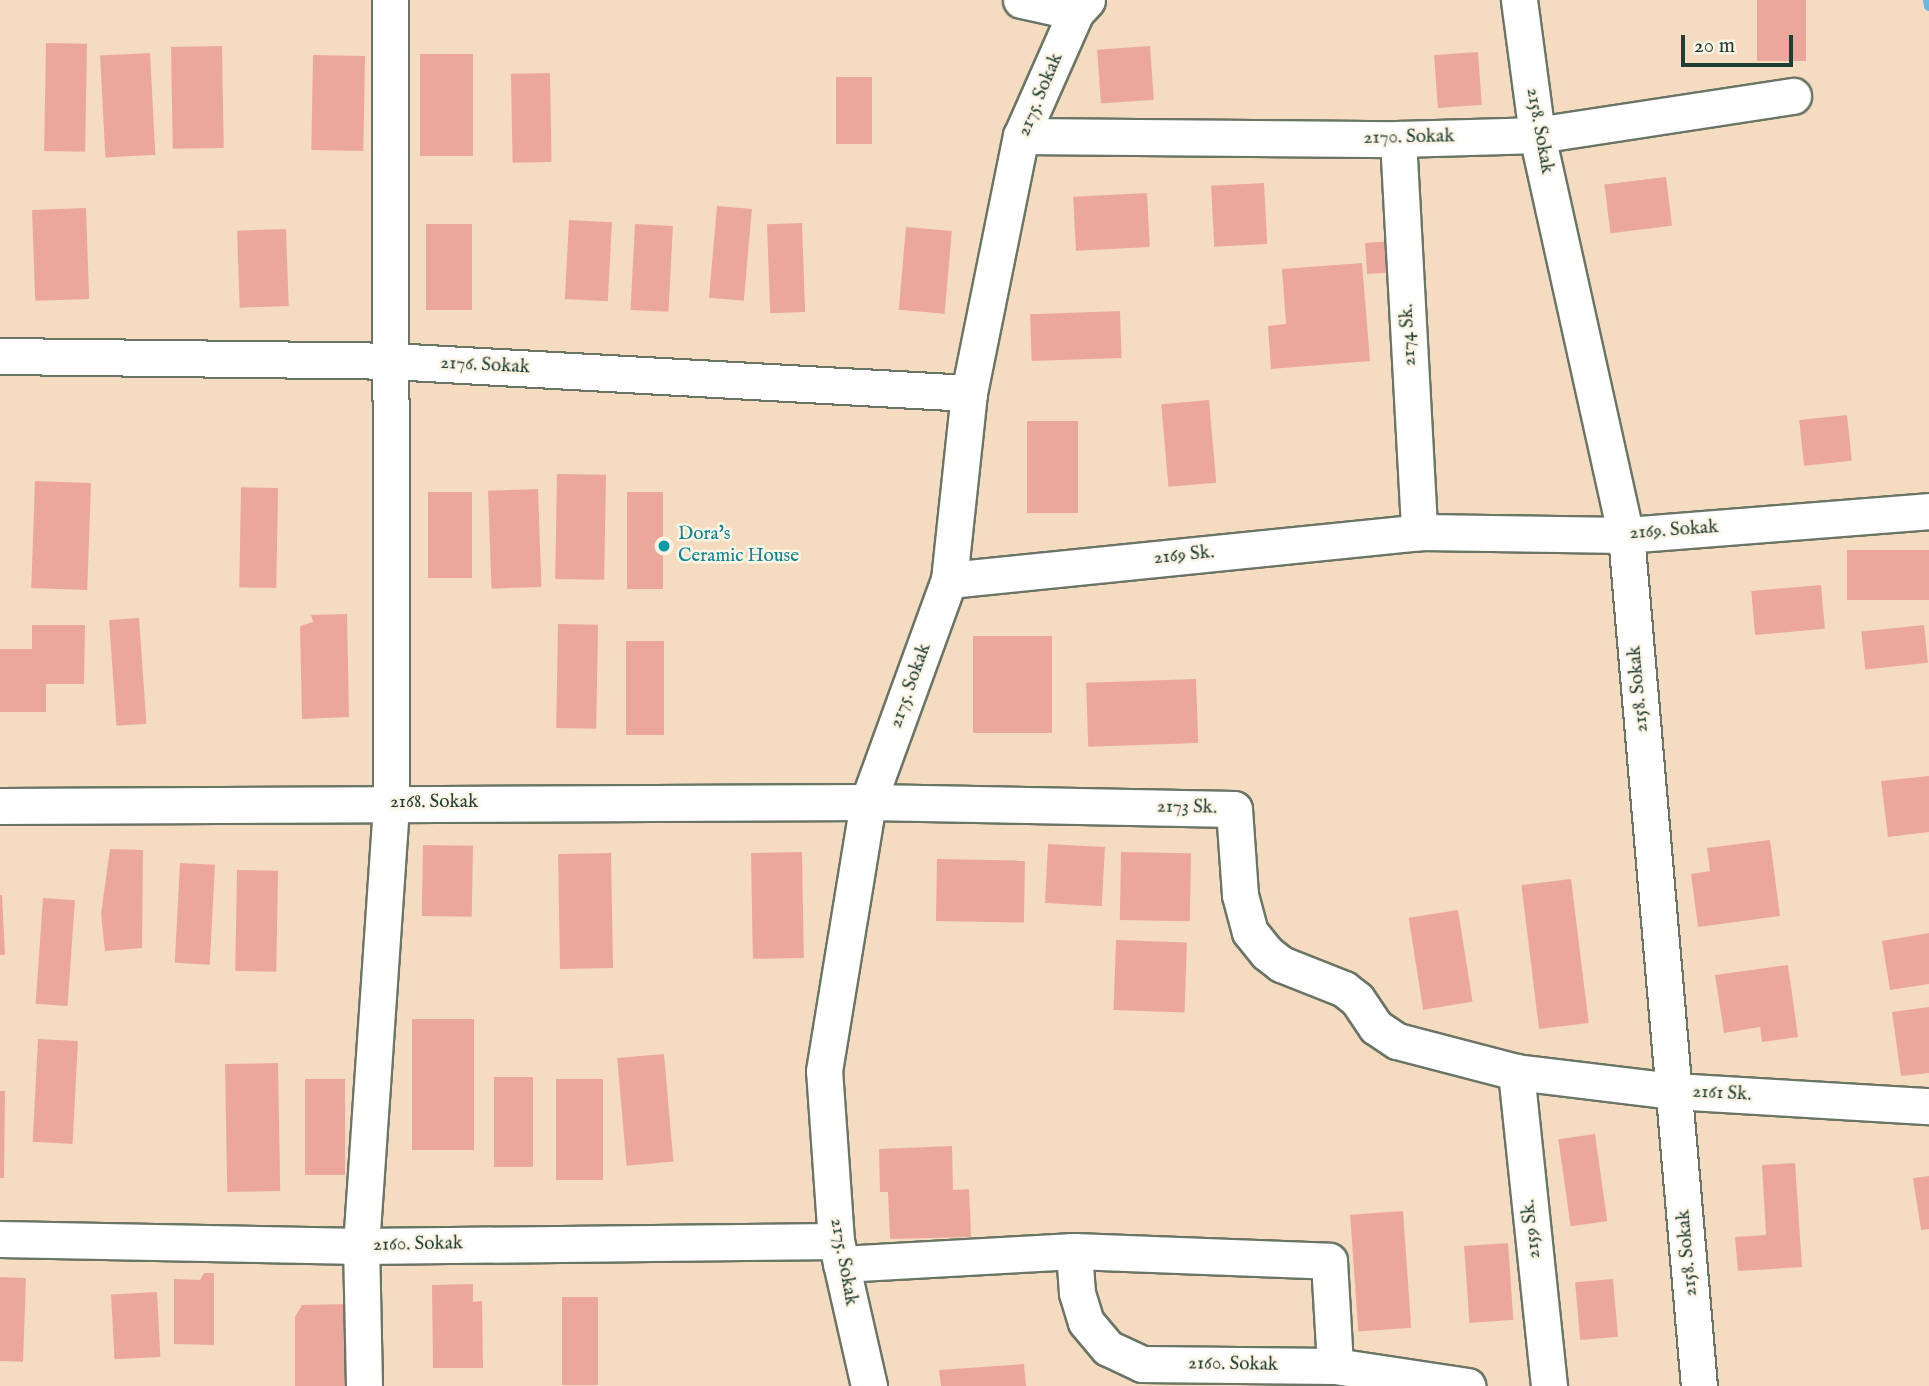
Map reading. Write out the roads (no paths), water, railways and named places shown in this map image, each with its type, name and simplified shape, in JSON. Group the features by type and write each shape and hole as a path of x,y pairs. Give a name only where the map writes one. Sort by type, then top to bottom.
{"street":[{"path":"364,1386 361,1246 391,803 390,0"},
{"path":"1021,0 1082,6"},
{"name":"2158. Sokak","path":"1519,0 1537,135 1626,535 1699,1386"},
{"name":"2175. Sokak","path":"869,1386 839,1252 824,1071 868,802 949,579 969,393 1021,136 1082,6"},
{"name":"2170. Sokak","path":"1021,136 1398,139 1537,135 1793,96"},
{"name":"2174 Sk.","path":"1398,139 1419,532"},
{"name":"2176. Sokak","path":"0,356 391,361 969,393"},
{"name":"2169. Sokak","path":"1419,532 1626,535 1929,511"},
{"name":"2169 Sk.","path":"949,579 1419,532"},
{"name":"2168. Sokak","path":"0,806 868,802"},
{"name":"2173 Sk.","path":"868,802 1234,809 1240,895 1250,932 1267,953 1281,964 1344,989 1356,999 1376,1027 1397,1041"},
{"name":"2161 Sk.","path":"1397,1041 1516,1072 1674,1091 1929,1106"},
{"name":"2159 Sk.","path":"1516,1072 1549,1386"},
{"name":"2160. Sokak","path":"0,1239 839,1252 1074,1251 1329,1261 1335,1366"},
{"name":"2160. Sokak","path":"1074,1251 1077,1293 1086,1322 1108,1348 1142,1364 1335,1366 1468,1386"}],"waterway":[{"path":"1928,0 1929,6"}],"place":[{"name":"Dora's Ceramic House","path":"664,546"}]}
